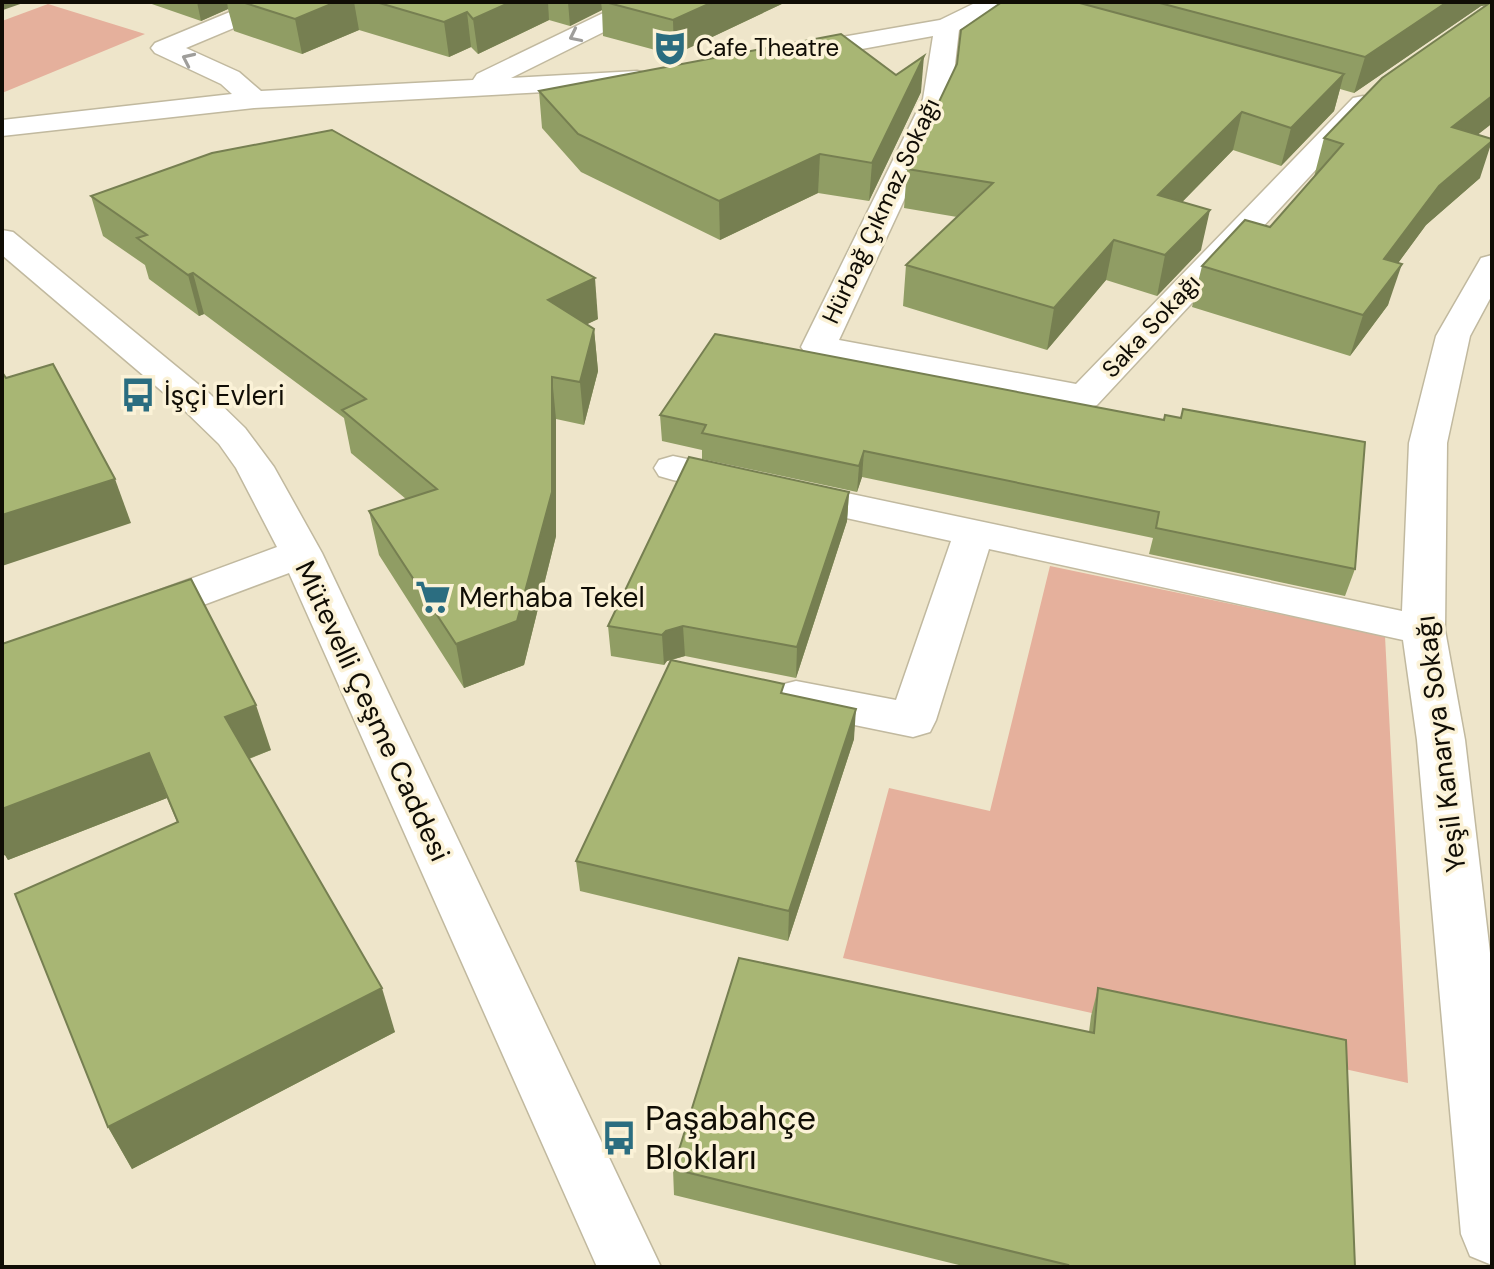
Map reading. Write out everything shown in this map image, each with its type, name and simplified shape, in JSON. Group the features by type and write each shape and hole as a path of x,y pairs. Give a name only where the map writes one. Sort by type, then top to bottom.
{"street":[{"path":"254,100 230,78 164,48 275,2"},
{"path":"473,86 645,2"},
{"path":"769,58 947,26 994,3 1023,12"},
{"name":"Hürbağ Çıkmaz Sokağı","path":"818,347 937,99 947,26"},
{"path":"2,128 254,100 473,86 575,84 668,76"},
{"name":"Saka Sokağı","path":"818,347 1084,397 1356,98"},
{"name":"Mütevelli Çeşme Caddesi","path":"2,239 197,402 232,436 255,467 301,553 629,1267"},
{"name":"Yeşil Kanarya Sokağı","path":"1492,265 1453,336 1428,443 1423,630 1441,740 1492,1234"},
{"path":"673,468 1423,630"},
{"path":"760,690 913,720 973,535"},
{"path":"107,625 301,553"}],"shaded area":[{"path":"48,4 145,34 2,93 2,21"},
{"path":"1050,566 1385,636 1408,1083 843,958 889,788 990,811"}],"building":[{"path":"242,2 336,2 295,19"},
{"path":"376,2 511,2 473,19 467,12 444,22"},
{"path":"605,2 713,2 673,20"},
{"path":"1002,2 1076,2 1344,74 1291,128 1242,112 1158,195 1210,210 1165,255 1114,240 1054,308 906,265 993,183 907,169 957,64 961,30"},
{"path":"1156,2 1447,2 1365,57"},
{"path":"1492,2 1492,96 1452,127 1492,141 1439,186 1384,259 1402,264 1363,315 1202,266 1245,220 1270,227 1343,144 1324,138 1382,78"},
{"path":"841,34 896,75 924,56 872,163 820,154 719,201 578,134 539,91"},
{"path":"332,130 595,278 548,300 594,329 580,382 552,377 552,492 517,621 456,644 369,511 437,489 342,410 366,399 193,273 188,275 137,238 147,235 91,196 212,153"},
{"path":"715,334 1164,420 1165,415 1181,418 1183,409 1365,442 1355,569 1156,528 1159,512 864,451 859,466 702,433 706,425 660,415"},
{"path":"53,364 115,479 2,515 2,372 6,378"},
{"path":"689,457 849,492 797,647 683,626 662,635 608,626"},
{"path":"191,579 256,705 225,717 382,988 108,1127 15,894 178,822 149,753 2,809 2,644"},
{"path":"671,660 784,684 781,693 856,709 789,911 576,861"},
{"path":"739,958 1094,1033 1098,988 1346,1040 1355,1267 1067,1267 673,1169"}],"place":[{"name":"Cafe Theatre","path":"670,48"},
{"name":"İşçi Evleri","path":"138,395"},
{"name":"Merhaba Tekel","path":"433,597"},
{"name":"Paşabahçe Blokları","path":"619,1138"}]}
